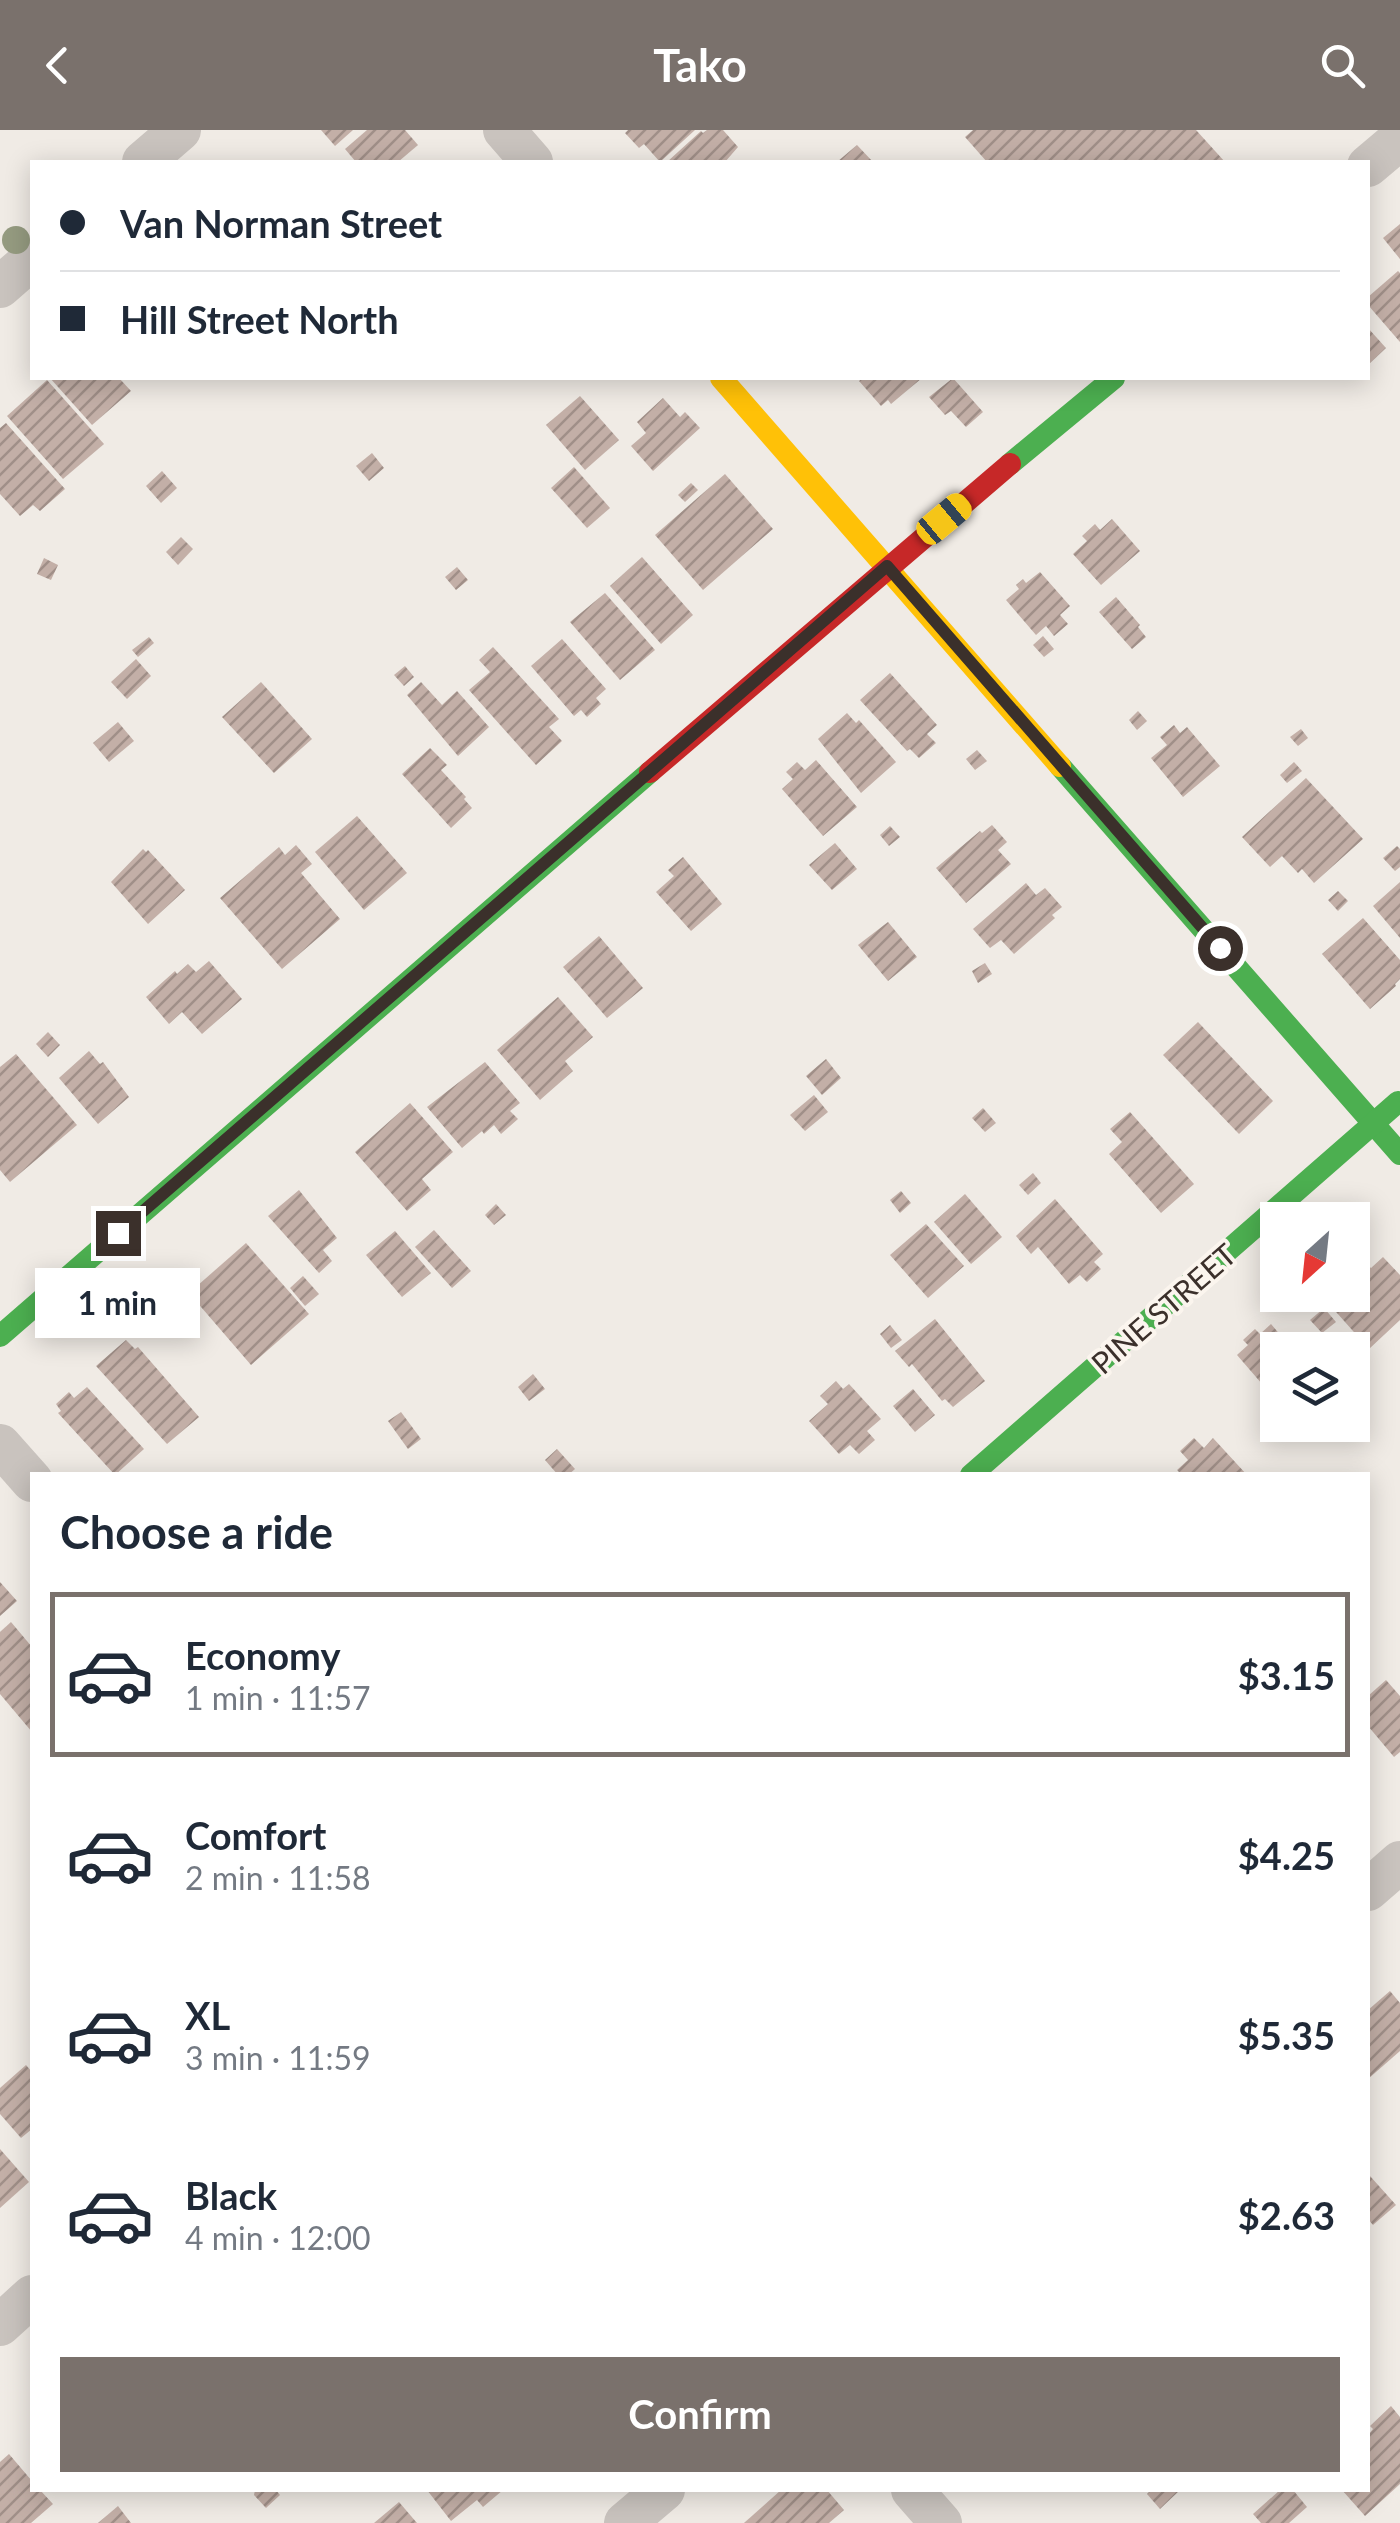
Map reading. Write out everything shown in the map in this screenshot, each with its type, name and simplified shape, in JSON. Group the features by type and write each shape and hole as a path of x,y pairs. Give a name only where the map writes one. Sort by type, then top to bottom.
{"street":[{"path":"145,160 180,130"},
{"path":"504,130 530,160"},
{"path":"1370,164 1400,139"},
{"path":"0,287 30,261"},
{"path":"723,380 1400,1154"},
{"path":"0,1336 887,566 1112,380"},
{"name":"PINE STREET","path":"974,1472 1400,1101"},
{"path":"0,1445 30,1479"},
{"path":"1370,1888 1400,1862"},
{"path":"0,2325 30,2298"},
{"path":"626,2523 662,2492"},
{"path":"914,2492 941,2523"}],"building":[{"path":"321,130 353,130 335,146"},
{"path":"367,130 405,130 418,145 400,160 354,160 345,149"},
{"path":"695,130 662,160 644,144 639,148 625,133"},
{"path":"723,130 738,147 727,160 669,160 701,131"},
{"path":"973,130 1196,130 1223,160 985,160 965,137"},
{"path":"857,145 871,160 839,160"},
{"path":"1400,224 1400,259 1383,238"},
{"path":"1400,273 1400,342 1370,307 1370,295"},
{"path":"1370,330 1386,348 1370,363"},
{"path":"47,380 104,444 63,479 7,416"},
{"path":"52,380 121,380 131,391 92,425"},
{"path":"920,380 891,404 888,400 881,406 859,381"},
{"path":"955,380 983,412 966,427 951,411 945,415 929,397"},
{"path":"580,396 619,440 585,470 546,425"},
{"path":"663,398 680,417 685,412 700,428 653,471 631,446 646,433 637,422"},
{"path":"6,423 65,489 40,511 33,505 20,516 0,494 0,428"},
{"path":"372,453 384,468 369,481 356,466"},
{"path":"574,467 610,508 587,528 551,488"},
{"path":"162,471 177,488 161,503 146,486"},
{"path":"725,474 773,529 703,590 655,535"},
{"path":"691,483 698,490 685,502 678,495"},
{"path":"1112,519 1140,551 1101,585 1073,554 1087,541 1082,536 1095,524 1100,530"},
{"path":"181,537 193,549 178,565 166,552"},
{"path":"642,557 693,615 661,644 610,586"},
{"path":"44,558 58,565 51,580 37,574"},
{"path":"457,567 468,580 456,590 445,577"},
{"path":"1040,572 1070,606 1060,615 1068,624 1054,636 1046,626 1036,635 1006,600 1019,589 1016,585 1023,579 1026,583"},
{"path":"605,593 655,650 620,680 570,622"},
{"path":"1116,597 1146,637 1132,649 1099,612"},
{"path":"1043,636 1054,649 1044,657 1033,645"},
{"path":"149,637 154,643 138,657 132,650"},
{"path":"562,639 606,689 596,698 601,704 587,717 581,710 574,716 531,666"},
{"path":"493,647 559,719 549,727 562,741 536,765 469,690 490,672 479,660"},
{"path":"136,659 151,676 127,699 111,682"},
{"path":"405,666 414,677 404,686 394,675"},
{"path":"890,673 937,725 927,734 936,743 919,758 910,749 907,751 860,700"},
{"path":"261,682 312,739 274,773 222,717"},
{"path":"421,682 442,705 457,691 489,727 458,756 407,695"},
{"path":"1138,711 1147,721 1137,730 1129,720"},
{"path":"847,713 856,723 859,720 896,762 861,793 818,739"},
{"path":"118,722 134,741 109,762 93,743"},
{"path":"1174,725 1180,733 1187,727 1220,766 1183,797 1151,758 1167,745 1160,737"},
{"path":"1301,729 1308,738 1298,746 1290,737"},
{"path":"430,748 447,765 441,770 472,808 451,828 402,774"},
{"path":"977,750 987,761 975,770 966,759"},
{"path":"816,760 857,807 823,836 782,789 793,779 786,772 797,762 805,770"},
{"path":"1294,762 1302,771 1287,783 1280,775"},
{"path":"1306,778 1363,839 1314,883 1282,856 1270,867 1242,837"},
{"path":"357,816 407,873 364,910 315,852"},
{"path":"992,825 1007,842 998,850 1011,864 966,903 936,868"},
{"path":"890,826 900,837 889,846 880,835"},
{"path":"835,843 857,869 832,890 809,865"},
{"path":"296,845 312,864 301,873 340,919 282,969 220,898 279,847 285,855"},
{"path":"1397,846 1400,867 1395,871 1383,858"},
{"path":"143,849 185,890 148,924 111,882"},
{"path":"683,857 722,904 691,931 656,892 674,876 668,870"},
{"path":"1400,882 1400,938 1373,906"},
{"path":"1026,883 1036,895 1045,888 1062,907 1014,954 1001,940 990,948 973,929"},
{"path":"1338,891 1348,901 1338,911 1328,900"},
{"path":"1363,918 1400,960 1396,986 1370,1009 1322,954"},
{"path":"888,922 917,957 888,981 858,945"},
{"path":"599,936 643,988 607,1018 563,967"},
{"path":"209,961 242,999 202,1034 182,1012 169,1024 146,997 175,971 177,974 188,964 196,972"},
{"path":"985,963 992,974 978,983 972,971"},
{"path":"558,997 593,1037 565,1061 573,1071 540,1100 497,1050"},
{"path":"1198,1022 1273,1101 1239,1134 1163,1055"},
{"path":"48,1032 60,1045 48,1057 36,1044"},
{"path":"89,1051 100,1064 103,1062 129,1097 98,1124 59,1078"},
{"path":"16,1054 77,1125 10,1182 0,1170 0,1067"},
{"path":"826,1059 841,1078 822,1095 806,1076"},
{"path":"485,1062 520,1103 510,1111 518,1119 501,1134 494,1125 484,1134 482,1131 462,1148 427,1107"},
{"path":"814,1095 828,1112 805,1131 790,1115"},
{"path":"410,1103 453,1152 422,1179 431,1190 407,1211 355,1152"},
{"path":"983,1108 996,1123 985,1132 972,1118"},
{"path":"1130,1112 1194,1184 1161,1213 1109,1154 1122,1142 1110,1129"},
{"path":"1033,1173 1041,1183 1028,1195 1019,1185"},
{"path":"299,1190 337,1238 323,1250 332,1261 319,1273 268,1216"},
{"path":"901,1191 911,1203 900,1213 890,1200"},
{"path":"965,1194 1002,1237 971,1264 934,1222"},
{"path":"1055,1199 1103,1254 1094,1262 1101,1269 1087,1282 1080,1275 1069,1284 1038,1247 1031,1254 1016,1236"},
{"path":"496,1204 506,1215 494,1225 485,1215"},
{"path":"926,1224 964,1266 928,1298 890,1255"},
{"path":"434,1230 471,1271 452,1288 415,1247"},
{"path":"395,1231 431,1273 402,1297 366,1255"},
{"path":"246,1243 309,1314 251,1365 189,1293"},
{"path":"1383,1257 1400,1275 1400,1320 1370,1348 1370,1332 1354,1332 1336,1312 1370,1312 1371,1268"},
{"path":"303,1276 319,1294 305,1306 290,1288"},
{"path":"1319,1312 1327,1312 1336,1322 1321,1332 1310,1320"},
{"path":"935,1319 985,1381 953,1407 945,1399 942,1401 912,1364 909,1367 895,1351"},
{"path":"890,1325 902,1340 891,1348 880,1334"},
{"path":"1255,1329 1260,1334 1260,1382 1237,1355 1248,1345 1243,1340"},
{"path":"126,1340 135,1349 138,1347 199,1417 167,1444 96,1366"},
{"path":"533,1374 545,1389 529,1401 518,1387"},
{"path":"836,1381 843,1389 849,1384 881,1419 867,1431 875,1440 859,1454 850,1445 839,1454 809,1421 828,1404 820,1396"},
{"path":"87,1387 144,1449 118,1472 112,1472 58,1413 61,1411 56,1404 69,1392 74,1398"},
{"path":"913,1389 935,1415 915,1432 893,1406"},
{"path":"401,1412 421,1439 408,1449 388,1421"},
{"path":"1194,1438 1204,1448 1213,1438 1244,1472 1179,1472 1188,1460 1180,1451"},
{"path":"557,1449 575,1469 555,1472 545,1460"},
{"path":"0,1582 17,1601 0,1616"},
{"path":"11,1622 30,1645 30,1730 0,1694 0,1632"},
{"path":"1386,1680 1400,1696 1400,1752 1394,1757 1370,1728 1370,1694"},
{"path":"1390,1991 1400,2003 1400,2051 1370,2077 1370,2008"},
{"path":"26,2065 30,2070 30,2131 21,2138 0,2114 0,2088"},
{"path":"0,2149 29,2182 0,2208"},
{"path":"1370,2176 1396,2205 1373,2225 1370,2221"},
{"path":"1391,2406 1400,2417 1400,2484 1365,2516 1344,2492 1370,2492 1370,2426"},
{"path":"9,2454 30,2479 30,2492 42,2492 53,2504 31,2523 0,2523 0,2462"},
{"path":"278,2492 280,2495 266,2508 254,2495"},
{"path":"429,2492 501,2492 483,2507 477,2500 451,2521"},
{"path":"779,2492 829,2492 844,2510 829,2523 744,2523"},
{"path":"1149,2492 1178,2492 1160,2509"},
{"path":"1278,2492 1295,2492 1307,2507 1289,2523 1261,2523 1253,2514"},
{"path":"399,2502 417,2523 374,2523"},
{"path":"118,2506 131,2523 98,2523"}],"traffic: fast":[{"path":"1010,464 1112,380"},
{"path":"1060,766 1400,1154"},
{"path":"0,1336 650,772"},
{"path":"974,1472 1398,1102"}],"traffic: slow":[{"path":"723,380 1060,766"}],"traffic: jam":[{"path":"650,772 1010,464"}],"route":[{"path":"118,1233 887,566 1220,948"}]}
